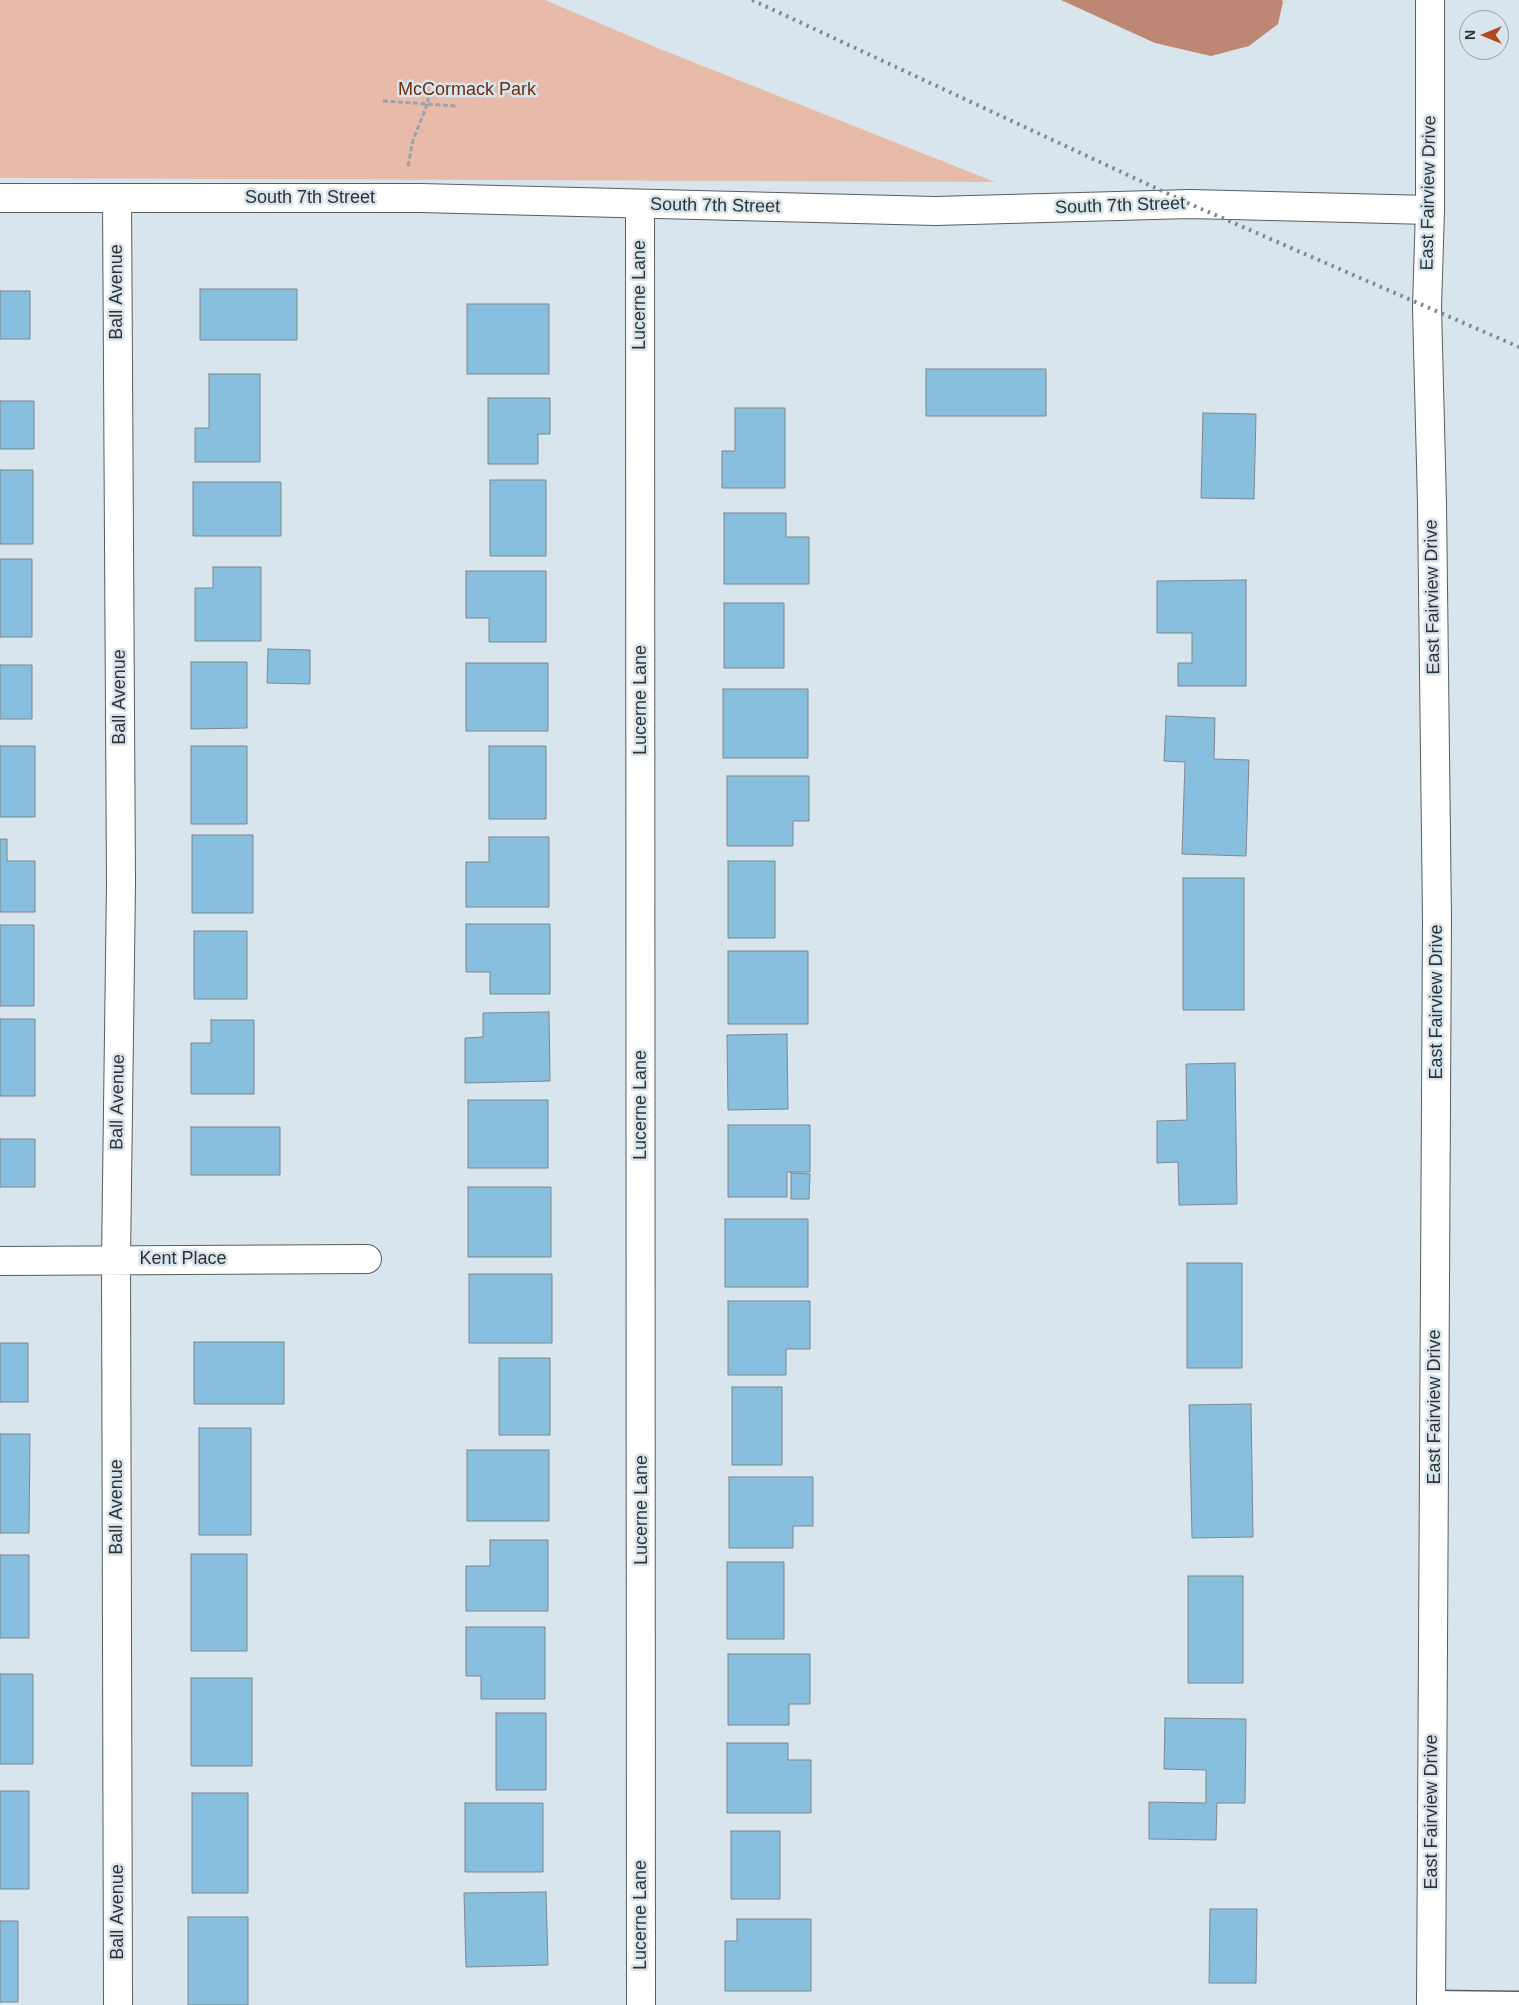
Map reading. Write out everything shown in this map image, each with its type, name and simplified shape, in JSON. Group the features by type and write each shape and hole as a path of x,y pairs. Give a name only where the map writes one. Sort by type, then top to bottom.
{"street":[{"name":"East Fairview Drive","path":"1430,0 1430,210 1427,307 1432,504 1437,920 1431,2002"},
{"name":"South 7th Street","path":"0,198 420,198 935,212 1190,204 1430,210"},
{"name":"Ball Avenue","path":"117,198 121,884 116,1260 118,2005"},
{"name":"Lucerne Lane","path":"640,204 641,2005"},
{"name":"Kent Place","path":"0,1261 367,1259"}],"lane":[{"path":"1431,2002 1519,2000"}],"path":[{"path":"407,172 413,140 427,105 431,82"},
{"path":"383,101 457,106"}],"green space":[{"name":"McCormack Park","path":"0,0 545,0 660,49 995,182 0,178"}],"shaded area":[{"path":"1061,0 1282,0 1283,2 1278,24 1249,46 1211,56 1155,43"}],"building":[{"path":"200,289 297,289 297,340 200,340"},
{"path":"0,291 30,291 30,339 0,339"},
{"path":"467,304 549,304 549,374 467,374"},
{"path":"926,369 1046,369 1046,416 926,416"},
{"path":"209,374 260,374 260,462 195,462 195,428 209,428"},
{"path":"488,398 550,398 550,434 538,434 538,464 488,464"},
{"path":"0,401 34,401 34,449 0,449"},
{"path":"735,408 785,408 785,488 722,488 722,451 735,451"},
{"path":"1203,413 1256,414 1254,499 1201,498"},
{"path":"0,470 33,470 33,544 0,544"},
{"path":"490,480 546,480 546,556 490,556"},
{"path":"193,482 281,482 281,536 193,536"},
{"path":"724,513 786,513 786,537 809,537 809,584 724,584"},
{"path":"0,559 32,559 32,637 0,637"},
{"path":"213,567 261,567 261,641 195,641 195,588 213,588"},
{"path":"466,571 546,571 546,642 489,642 489,618 466,618"},
{"path":"1246,580 1246,686 1178,686 1178,663 1192,663 1192,633 1157,633 1157,581"},
{"path":"724,603 784,603 784,668 724,668"},
{"path":"268,649 310,650 310,684 267,683"},
{"path":"191,662 247,662 247,728 191,729"},
{"path":"466,663 548,663 548,731 466,731"},
{"path":"0,665 32,665 32,719 0,719"},
{"path":"723,689 808,689 808,758 723,758"},
{"path":"1166,716 1215,718 1214,759 1249,760 1246,856 1182,854 1185,762 1164,761"},
{"path":"0,746 35,746 35,817 0,817"},
{"path":"191,746 247,746 247,824 191,824"},
{"path":"489,746 546,746 546,819 489,819"},
{"path":"727,776 809,776 809,821 793,821 793,846 727,846"},
{"path":"192,835 253,835 253,913 192,913"},
{"path":"489,837 549,837 549,907 466,907 466,862 489,862"},
{"path":"0,839 7,839 7,861 35,861 35,912 0,912"},
{"path":"728,861 775,861 775,938 728,938"},
{"path":"1183,878 1244,878 1244,1010 1183,1010"},
{"path":"466,924 550,924 550,994 490,994 490,972 466,972"},
{"path":"0,925 34,925 34,1006 0,1006"},
{"path":"194,931 247,931 247,999 194,999"},
{"path":"728,951 808,951 808,1024 728,1024"},
{"path":"549,1012 550,1081 465,1083 465,1038 483,1037 483,1013"},
{"path":"0,1019 35,1019 35,1096 0,1096"},
{"path":"211,1020 254,1020 254,1094 191,1094 191,1043 211,1043"},
{"path":"787,1034 788,1109 728,1110 727,1035"},
{"path":"1235,1063 1237,1204 1179,1205 1178,1162 1157,1163 1157,1121 1187,1120 1186,1064"},
{"path":"468,1100 548,1100 548,1168 468,1168"},
{"path":"728,1125 810,1125 810,1172 787,1172 787,1197 728,1197"},
{"path":"191,1127 280,1127 280,1175 191,1175"},
{"path":"0,1139 35,1139 35,1187 0,1187"},
{"path":"791,1173 810,1174 809,1199 791,1199"},
{"path":"468,1187 551,1187 551,1257 468,1257"},
{"path":"725,1219 808,1219 808,1287 725,1287"},
{"path":"1187,1263 1242,1263 1242,1368 1187,1368"},
{"path":"469,1274 552,1274 552,1343 469,1343"},
{"path":"728,1301 810,1301 810,1349 786,1349 786,1375 728,1375"},
{"path":"194,1342 284,1342 284,1404 194,1404"},
{"path":"0,1343 28,1343 28,1402 0,1402"},
{"path":"499,1358 550,1358 550,1435 499,1435"},
{"path":"732,1387 782,1387 782,1465 732,1465"},
{"path":"1251,1404 1253,1537 1192,1538 1189,1405"},
{"path":"199,1428 251,1428 251,1535 199,1535"},
{"path":"0,1434 30,1434 29,1533 0,1533"},
{"path":"467,1450 549,1450 549,1521 467,1521"},
{"path":"729,1477 813,1477 813,1526 793,1526 793,1548 729,1548"},
{"path":"490,1540 548,1540 548,1611 466,1611 466,1566 490,1566"},
{"path":"191,1554 247,1554 247,1651 191,1651"},
{"path":"0,1555 29,1555 29,1638 0,1638"},
{"path":"727,1562 784,1562 784,1639 727,1639"},
{"path":"1188,1576 1243,1576 1243,1683 1188,1683"},
{"path":"466,1627 545,1627 545,1699 481,1699 481,1676 466,1676"},
{"path":"728,1654 810,1654 810,1704 789,1704 789,1725 728,1725"},
{"path":"0,1674 33,1674 33,1764 0,1764"},
{"path":"191,1678 252,1678 252,1766 191,1766"},
{"path":"496,1713 546,1713 546,1790 496,1790"},
{"path":"1165,1718 1246,1719 1245,1803 1217,1803 1216,1840 1149,1839 1149,1802 1206,1803 1206,1770 1164,1769"},
{"path":"727,1743 788,1743 788,1760 811,1760 811,1813 727,1813"},
{"path":"0,1791 29,1791 29,1889 0,1889"},
{"path":"192,1793 248,1793 248,1893 192,1893"},
{"path":"465,1803 543,1803 543,1872 465,1872"},
{"path":"731,1831 780,1831 780,1899 731,1899"},
{"path":"546,1892 548,1965 466,1967 464,1893"},
{"path":"1210,1909 1257,1909 1256,1983 1209,1983"},
{"path":"188,1917 248,1917 248,2005 188,2005"},
{"path":"737,1919 811,1919 811,1991 725,1991 725,1941 737,1941"},
{"path":"0,1921 18,1921 18,2002 0,2002"}],"railway":[{"path":"752,0 1190,204 1519,347"}]}
